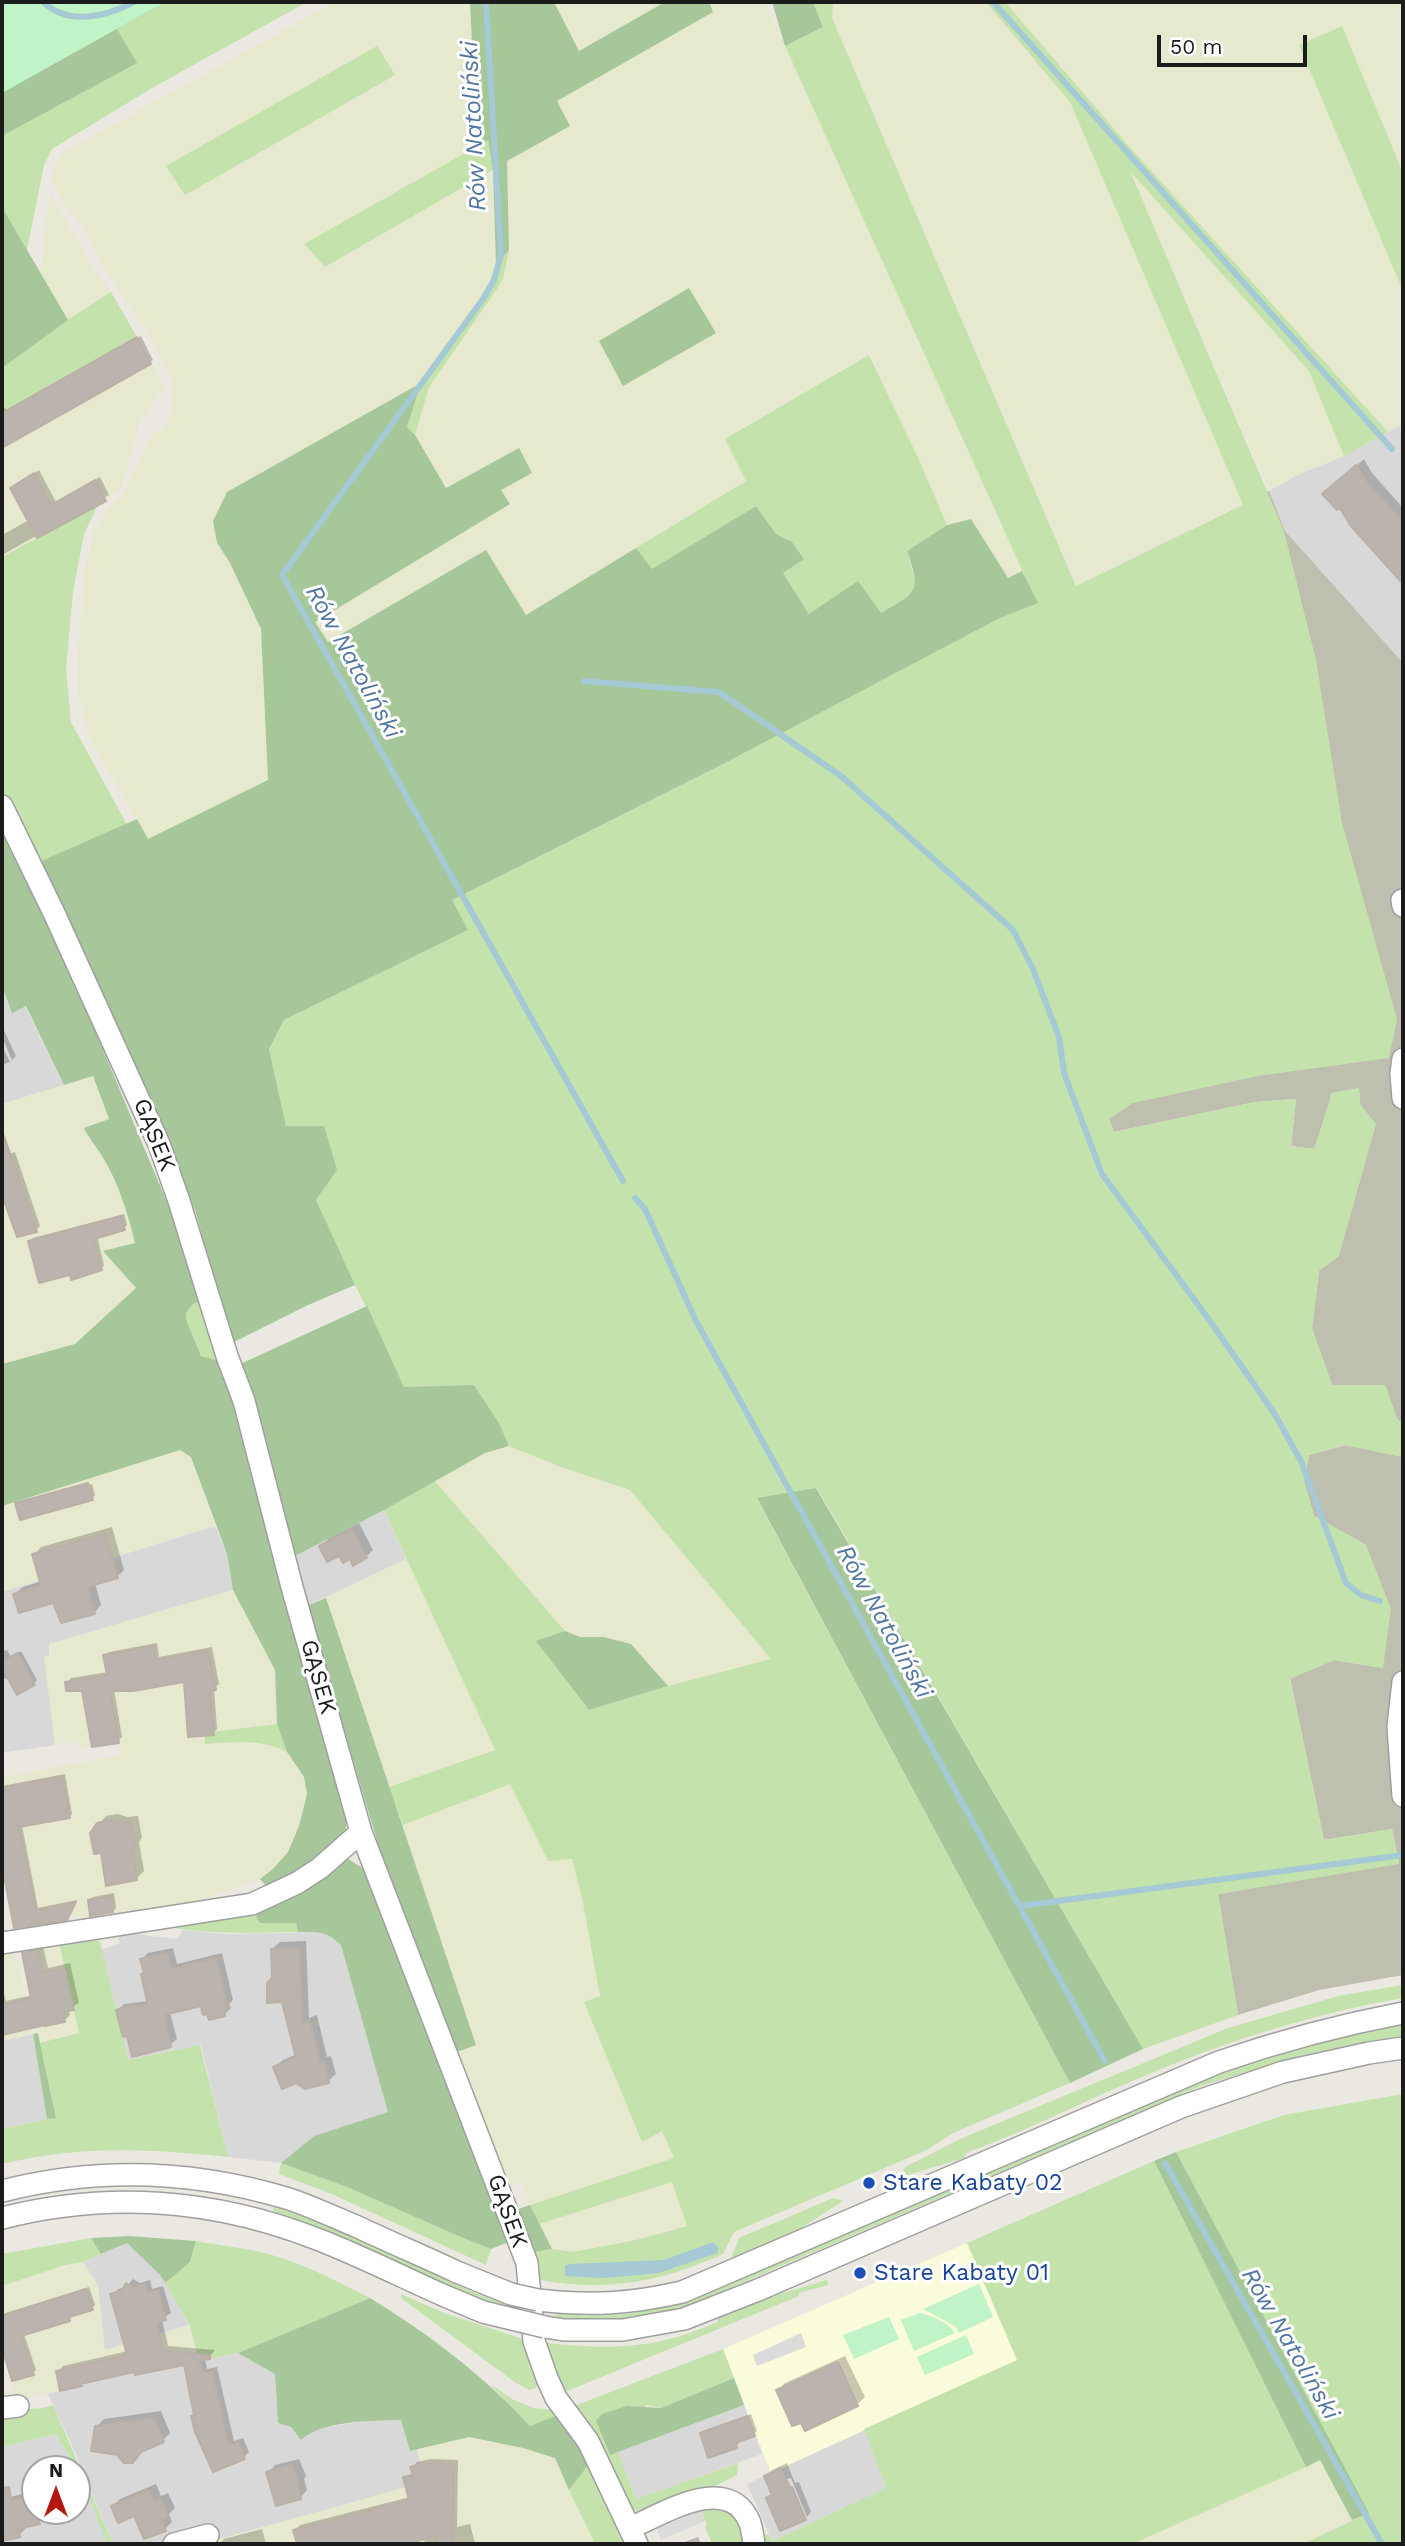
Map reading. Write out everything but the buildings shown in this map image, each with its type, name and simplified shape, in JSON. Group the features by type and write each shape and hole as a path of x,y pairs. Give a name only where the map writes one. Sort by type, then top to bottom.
{"street":[{"name":"GĄSEK","path":"2,806 159,1144 248,1413 292,1587 361,1832 527,2263 534,2341 556,2398 588,2441 633,2536"},
{"path":"1403,1059 1403,1098"},
{"path":"1403,1682 1398,1727 1403,1796"},
{"path":"2,1943 252,1904 297,1883 320,1868 361,1832"},
{"path":"2,2191 70,2177 111,2174 151,2174 235,2185 316,2209 511,2294 538,2300 605,2304 643,2301 706,2282 1219,2062 1327,2028 1403,2013"},
{"path":"2,2218 52,2207 99,2202 145,2201 221,2209 259,2218 319,2239 483,2312 545,2327 586,2331 623,2330 663,2324 712,2310 1169,2112 1231,2088 1283,2072 1369,2053 1403,2049"},
{"path":"633,2536 696,2499 720,2497 734,2502 749,2521 754,2544"},
{"path":"174,2544 208,2535"}],"shaded area":[{"path":"2,2 165,2 117,29 137,63 2,136"},
{"path":"335,2 470,2 477,146 304,245 325,267 493,170 496,265 488,286 421,383 227,492 214,521 217,543 230,563 261,629 268,780 148,840 90,739 78,695 78,650 85,570 94,530 107,510 123,494 153,434 164,427 173,403 173,383 147,332 110,278 76,216 72,216 52,182 54,166 64,152"},
{"path":"470,2 554,2 579,51 665,2 709,2 713,12 557,101 570,126 507,161 509,250 496,265 493,170 488,140 477,146"},
{"path":"554,2 665,2 579,51"},
{"path":"709,2 765,2 1022,571 1008,578 971,519 947,525 850,309 869,355 725,439 746,481 526,615 485,551 328,643 314,622 509,505 501,490 519,448 446,488 415,435 429,387 503,279 509,250 507,161 570,126 557,101 713,12"},
{"path":"772,2 813,2 823,27 785,46"},
{"path":"833,2 986,2 1039,63 1070,102 1244,505 1077,586 832,18"},
{"path":"1005,2 1403,2 1403,173 1342,26 1299,46 1403,291 1403,424 1388,432 1127,144"},
{"path":"1129,169 1309,371 1344,456 1297,475 1269,491"},
{"path":"50,193 90,262 111,292 68,320 40,274"},
{"path":"2,207 68,320 2,368"},
{"path":"689,288 716,333 623,386 599,341"},
{"path":"137,337 165,387 139,424 122,486 106,501 2,557 2,429 10,424 3,412"},
{"path":"421,383 407,427 415,435 446,488 519,448 532,473 501,490 510,504 315,622 328,642 486,550 526,615 636,548 652,569 756,506 776,534 792,542 804,559 783,573 809,614 858,581 881,613 902,601 909,596 915,584 907,551 947,525 971,519 1008,578 1022,571 1038,603 998,619 729,761 452,900 468,930 284,1020 269,1049 286,1126 324,1126 337,1170 316,1200 355,1285 232,1343 195,1210 145,1090 37,863 137,819 148,839 268,780 261,629 230,563 217,543 213,521 227,492"},
{"path":"1403,424 1403,663 1284,531 1267,492 1297,475 1344,456"},
{"path":"1269,491 1285,531 1403,663 1403,1424 1397,1419 1385,1385 1332,1385 1312,1329 1319,1271 1360,1104 1359,1088 1332,1093 1315,1149 1291,1146 1296,1099 1255,1102 1114,1132 1109,1119 1077,586"},
{"path":"2,824 58,943 198,1276 205,1299 193,1304 186,1313 187,1322 201,1356 223,1362 347,1815 342,1844 272,1892 260,1879 288,1852 299,1826 307,1794 304,1777 287,1752 277,1724 275,1670 233,1590 227,1554 191,1457 180,1450 2,1506 2,1364 75,1344 136,1288 103,1251 135,1243 113,1176 84,1128 109,1119 93,1076 64,1085 26,1006 12,1013 2,986"},
{"path":"2,986 12,1012 25,1006 64,1085 2,1104"},
{"path":"93,1076 109,1119 85,1128 91,1143 102,1155 127,1209 135,1243 104,1251 136,1288 75,1344 2,1364 2,1104"},
{"path":"367,1306 404,1387 474,1385 499,1423 509,1446 485,1453 293,1557 238,1365"},
{"path":"1346,1445 1403,1457 1403,1975 1319,1990 1238,2015 1218,1894 1399,1863 1392,1829 1324,1840 1290,1678 1334,1660 1383,1668 1366,1545 1314,1516 1304,1481 1309,1455"},
{"path":"509,1446 630,1490 771,1659 668,1686 631,1644 604,1637 580,1637 565,1631 434,1480 485,1453"},
{"path":"180,1450 191,1457 215,1526 2,1592 2,1506"},
{"path":"816,1488 1143,2049 1070,2083 757,1498"},
{"path":"384,1510 406,1559 307,1606 293,1557"},
{"path":"215,1526 227,1554 233,1590 49,1644 49,1656 45,1656 55,1745 2,1753 2,1592"},
{"path":"406,1559 495,1750 389,1787 326,1598"},
{"path":"233,1590 275,1670 277,1724 214,1732 205,1744 230,1742 277,1746 287,1752 304,1777 307,1794 299,1826 288,1852 260,1879 188,1905 115,1918 113,1915 86,1919 82,1916 68,1918 66,1923 15,1934 2,1865 2,1777 121,1755 119,1743 83,1749 76,1742 55,1745 44,1656 49,1656 49,1644"},
{"path":"326,1598 476,2045 457,2052 378,1844 307,1606"},
{"path":"565,1631 580,1637 604,1637 631,1644 668,1686 589,1710 536,1641"},
{"path":"510,1784 548,1861 572,1858 600,1996 585,2002 641,2142 662,2130 674,2158 530,2205 522,2182 507,2185 457,2052 476,2045 403,1825"},
{"path":"342,1855 369,1872 511,2241 491,2249 347,2187 281,2163 314,2136 388,2112 341,1945 321,1933 298,1932 296,1923 261,1923 253,1907"},
{"path":"183,1930 224,1934 322,1932 335,1939 341,1945 389,2112 314,2136 281,2163 228,2157 201,2045 128,2060 101,1950 120,1943 117,1932 177,1939"},
{"path":"60,1946 79,2033 40,2043 20,1952"},
{"path":"2,1952 17,1956 33,2034 2,2041"},
{"path":"38,2033 56,2118 47,2119 33,2034"},
{"path":"33,2034 47,2119 2,2129 2,2041"},
{"path":"1176,2152 1369,2513 1352,2520 1320,2460 1306,2467 1154,2161"},
{"path":"672,2182 688,2225 636,2240 573,2252 552,2249 539,2224"},
{"path":"530,2205 552,2249 529,2253 515,2210"},
{"path":"129,2236 196,2241 190,2262 165,2283 127,2243 101,2254 91,2238"},
{"path":"127,2243 160,2275 190,2325 104,2350 98,2285 83,2262"},
{"path":"967,2243 1018,2360 771,2473 723,2349"},
{"path":"83,2262 98,2285 105,2350 190,2325 199,2361 135,2375 134,2372 17,2400 2,2348 2,2286 65,2265"},
{"path":"370,2298 454,2356 493,2389 530,2426 558,2415 589,2464 569,2490 555,2458 523,2448 469,2437 410,2451 401,2420 334,2425 310,2433 301,2440 291,2427 278,2423 275,2374 238,2353"},
{"path":"801,2333 806,2347 757,2366 753,2355"},
{"path":"238,2353 275,2374 278,2422 291,2427 301,2440 312,2430 364,2421 402,2420 410,2451 417,2449 426,2482 210,2542 206,2530 154,2544 113,2544 91,2491 91,2455 76,2455 48,2394 134,2372 136,2375"},
{"path":"734,2378 744,2405 610,2455 596,2420 602,2414 627,2406 661,2408"},
{"path":"744,2405 762,2454 636,2499 618,2452"},
{"path":"864,2429 886,2488 772,2541 747,2484"},
{"path":"56,2434 69,2455 21,2455 21,2525 91,2525 91,2503 107,2544 2,2544 2,2447"},
{"path":"469,2437 523,2448 555,2458 595,2544 202,2544 425,2482 417,2449"},
{"path":"1320,2460 1352,2520 1303,2544 1132,2544"},
{"path":"699,2506 705,2521 661,2540 655,2525"}],"green space":[{"path":"2,2 165,2 2,93"},
{"path":"165,2 307,2 152,88 52,149 44,165 27,250 2,207 2,136 136,63 117,29"},
{"path":"813,2 833,2 832,18 1076,586 1243,505 1070,102 986,2 1005,2 1127,144 1388,432 1344,456 1309,371 1130,171 1284,531 1316,660 1342,823 1397,1019 1389,1058 1258,1076 1133,1103 1109,1119 1114,1132 1255,1102 1296,1099 1291,1146 1314,1149 1332,1093 1359,1088 1360,1104 1376,1124 1339,1256 1319,1271 1312,1328 1332,1385 1385,1385 1397,1419 1403,1424 1403,1457 1345,1445 1309,1455 1304,1481 1314,1516 1366,1545 1391,1609 1383,1668 1334,1660 1290,1679 1324,1840 1392,1829 1399,1864 1218,1894 1238,2015 1143,2049 817,1488 757,1499 1070,2083 953,2133 927,2150 734,2232 723,2254 700,2264 634,2282 589,2285 565,2283 540,2280 529,2253 552,2249 573,2252 636,2240 687,2226 672,2182 539,2224 530,2205 674,2158 662,2131 642,2142 584,2002 600,1996 572,1859 548,1861 510,1784 403,1825 389,1787 495,1750 384,1510 434,1480 565,1631 537,1641 589,1710 771,1659 630,1490 509,1446 499,1423 474,1385 404,1387 316,1200 337,1170 286,1126 269,1049 284,1020 468,930 451,900 729,761 998,619 1037,603 785,46 823,27"},
{"path":"1342,26 1403,173 1403,291 1299,45"},
{"path":"377,46 395,75 185,195 166,166"},
{"path":"488,140 493,170 325,267 304,244"},
{"path":"509,250 503,279 429,387 415,435 407,427 421,383 488,286 496,265"},
{"path":"111,292 137,337 3,412 2,368 35,341"},
{"path":"869,355 947,525 907,551 916,584 911,596 881,613 809,614 783,573 804,559 792,542 776,534 756,506 652,570 636,548 746,481 725,439"},
{"path":"98,505 84,534 73,592 66,669 71,722 127,825 37,863 2,790 2,557"},
{"path":"205,1299 223,1362 201,1356 187,1322 186,1313 193,1304"},
{"path":"277,1724 287,1752 258,1743 205,1744 205,1736 213,1735 213,1732"},
{"path":"253,1907 261,1923 296,1923 298,1932 211,1932 159,1925"},
{"path":"95,1940 100,1942 128,2060 200,2045 228,2157 115,2150 60,2154 2,2164 2,2129 56,2117 40,2043 79,2033 60,1946"},
{"path":"1403,1985 1403,1998 1301,2021 1202,2053 966,2153 965,2158 900,2177 905,2167 960,2139 1228,2028 1338,1996"},
{"path":"1403,2024 1403,2037 1299,2056 1201,2086 690,2305 623,2319 555,2318 556,2313 593,2316 630,2313 702,2296 1239,2065 1337,2037"},
{"path":"1403,2094 1403,2544 1303,2544 1368,2513 1176,2152 1284,2115"},
{"path":"1154,2161 1306,2467 1132,2544 765,2544 764,2535 768,2534 772,2541 886,2488 864,2429 1017,2360 967,2243"},
{"path":"281,2163 347,2187 491,2249 486,2265 334,2195 279,2174"},
{"path":"833,2198 843,2201 795,2232 731,2259 739,2238"},
{"path":"273,2207 333,2228 469,2290 510,2304 509,2309 449,2288 333,2234 273,2211"},
{"path":"91,2238 101,2254 2,2286 2,2254"},
{"path":"196,2241 252,2250 289,2260 370,2298 238,2353 199,2361 190,2325 165,2283 190,2262"},
{"path":"827,2280 828,2285 799,2293 799,2296 567,2391 563,2391 541,2342 609,2347 661,2341 718,2322 717,2319 766,2298"},
{"path":"979,2284 993,2317 959,2333 955,2326 923,2309"},
{"path":"401,2294 444,2313 523,2339 538,2382 536,2388 529,2390 516,2383 401,2298"},
{"path":"920,2313 939,2320 955,2333 914,2351 901,2320"},
{"path":"889,2317 899,2339 854,2359 843,2335"},
{"path":"966,2335 974,2354 925,2375 917,2357"},
{"path":"723,2349 734,2378 661,2408 646,2405 610,2455 618,2452 636,2499 738,2463 737,2475 715,2486 696,2489 641,2512 633,2510 574,2406"},
{"path":"490,2384 512,2399 533,2408 555,2410 558,2415 530,2426"},
{"path":"53,2405 75,2455 69,2455 56,2434 2,2447 2,2411"},
{"path":"589,2464 623,2543 595,2544 569,2490"},
{"path":"91,2493 113,2544 107,2544 91,2503"},
{"path":"715,2504 737,2517 747,2544 712,2544 699,2506"}],"water":[{"path":"713,2242 719,2248 717,2253 659,2273 604,2278 565,2276 565,2266 569,2264 664,2260"}],"waterway":[{"name":"Rów Natoliński","path":"43,2 53,10 76,17 111,12 134,2"},
{"name":"Rów Natoliński","path":"486,2 501,254 494,280 483,299 282,575 623,1181"},
{"path":"993,2 1392,449"},
{"path":"584,681 719,692 841,776 1013,930 1033,969 1059,1037 1064,1073 1102,1174 1274,1413 1301,1461 1346,1583 1361,1595 1380,1601"},
{"name":"Rów Natoliński","path":"635,1198 645,1209 696,1321 1105,2061"},
{"path":"1020,1906 1403,1855"},
{"name":"Rów Natoliński","path":"1165,2163 1382,2544"}],"place":[{"name":"Stare Kabaty 02","path":"869,2183"},
{"name":"Stare Kabaty 01","path":"860,2273"}]}
